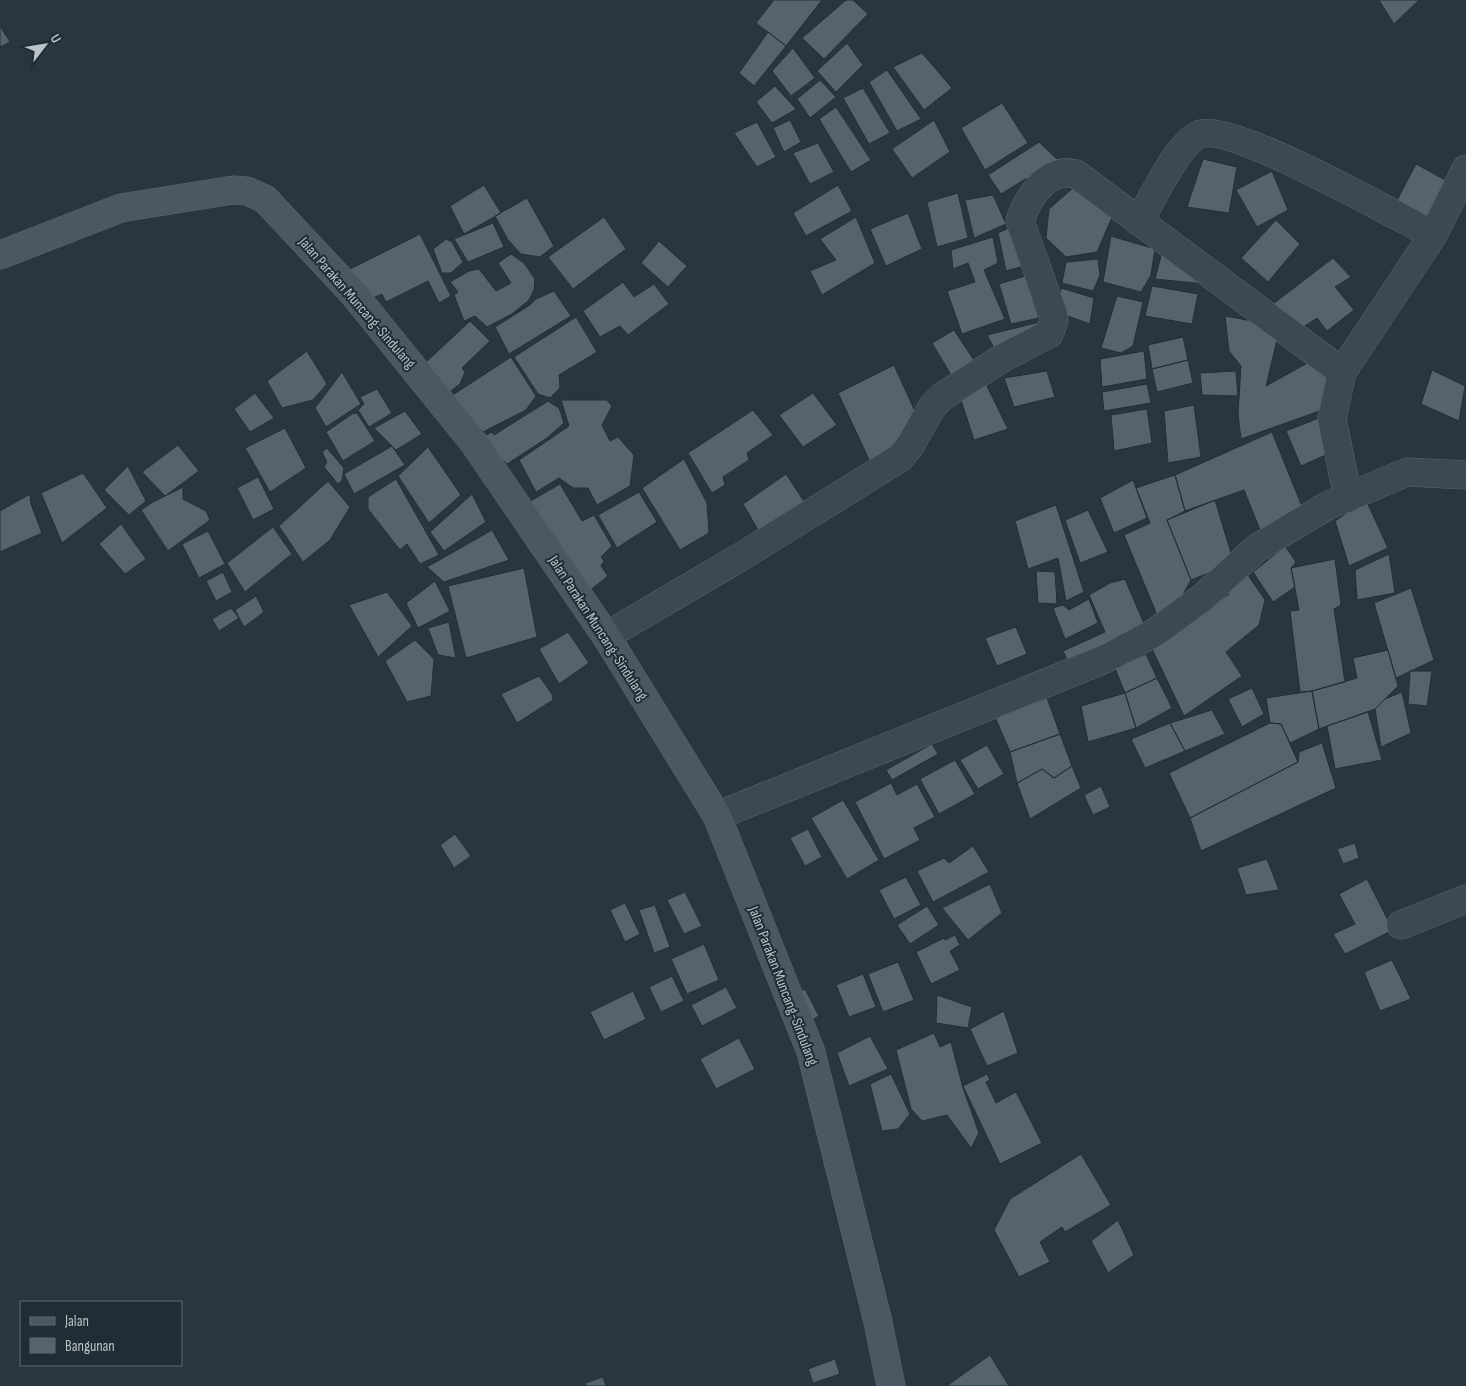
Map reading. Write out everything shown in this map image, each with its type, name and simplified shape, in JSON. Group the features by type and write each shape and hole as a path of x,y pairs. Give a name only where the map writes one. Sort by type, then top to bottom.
{"street":[{"path":"1139,222 1181,152 1196,136 1211,132 1248,144 1307,168 1433,235"},
{"path":"1348,498 1332,419 1342,372 1433,235 1466,169"},
{"path":"606,636 739,558 900,458 910,446 926,416 943,396 1001,359 1049,334 1054,321 1053,314 1020,221 1031,196 1052,176 1068,172 1076,174 1342,372"},
{"name":"Jalan Parakan Muncang-Sindulang","path":"2,250 121,208 233,190 247,191 265,199 352,292 474,443 606,636 717,816 811,1052 878,1322 891,1386"},
{"path":"717,816 1105,659 1154,633 1202,598 1257,548 1328,506 1407,472 1466,475"},
{"path":"1401,924 1466,899"}],"building":[{"path":"774,0 822,0 786,46 756,23"},
{"path":"846,0 853,0 868,14 824,59 802,38"},
{"path":"1379,0 1419,0 1394,24"},
{"path":"0,26 10,42 0,47"},
{"path":"768,32 786,46 754,86 739,73"},
{"path":"847,43 863,65 836,92 817,71"},
{"path":"793,48 815,78 791,96 772,71"},
{"path":"922,53 952,88 924,110 893,67"},
{"path":"887,70 921,119 897,131 869,82"},
{"path":"820,80 836,97 810,118 797,99"},
{"path":"775,86 796,109 772,123 756,102"},
{"path":"863,88 890,133 869,144 843,98"},
{"path":"1002,103 1028,143 985,170 961,128"},
{"path":"836,107 871,160 851,172 819,119"},
{"path":"790,120 801,142 784,152 773,128"},
{"path":"934,120 950,152 912,178 892,149"},
{"path":"757,122 776,157 757,167 734,133"},
{"path":"1039,142 1062,164 1031,185 1027,178 1001,194 988,175"},
{"path":"818,143 834,172 810,184 793,153"},
{"path":"1203,159 1237,167 1229,213 1187,207"},
{"path":"1416,164 1447,181 1428,223 1394,206"},
{"path":"1272,171 1288,210 1257,227 1236,190"},
{"path":"484,185 501,213 464,234 450,206"},
{"path":"838,185 852,211 806,236 793,213"},
{"path":"1073,188 1113,215 1097,252 1066,257 1046,238 1049,209"},
{"path":"958,193 968,238 937,247 927,202"},
{"path":"993,195 1006,224 974,238 965,200"},
{"path":"527,198 554,246 540,257 521,254 508,240 495,216"},
{"path":"908,213 922,249 886,266 870,229"},
{"path":"604,217 626,249 573,289 548,257"},
{"path":"856,217 875,263 822,295 810,271 836,260 820,239"},
{"path":"1276,220 1300,244 1268,282 1241,258"},
{"path":"493,223 504,247 468,262 454,239"},
{"path":"1013,226 1028,265 1006,271 998,233"},
{"path":"420,234 451,296 439,303 428,281 386,302 382,294 366,301 350,269"},
{"path":"1111,236 1155,249 1151,275 1141,292 1103,282"},
{"path":"993,237 998,263 984,270 1005,319 962,334 947,291 975,282 968,263 953,269 951,250"},
{"path":"446,239 452,242 463,262 451,273 442,273 433,249"},
{"path":"659,241 687,266 668,287 641,263"},
{"path":"1163,248 1205,284 1155,279"},
{"path":"511,254 524,263 535,279 534,290 529,300 512,314 487,327 475,316 464,321 454,295 458,292 450,282 469,271 479,269 496,291 511,283 498,263"},
{"path":"1333,258 1351,277 1335,287 1354,310 1327,331 1317,318 1296,332 1269,307"},
{"path":"1098,259 1100,275 1093,291 1062,283 1066,262"},
{"path":"1025,276 1039,318 1011,324 999,284"},
{"path":"623,282 634,297 654,284 669,304 628,335 620,326 600,337 583,311"},
{"path":"1152,286 1198,294 1192,324 1145,316"},
{"path":"1061,288 1094,298 1090,324 1059,313"},
{"path":"554,291 571,316 509,354 495,327 530,305 536,299"},
{"path":"1117,296 1143,302 1133,346 1121,353 1101,348"},
{"path":"1225,316 1253,321 1278,336 1266,386 1311,361 1331,377 1328,408 1241,439 1238,414 1241,366 1229,351"},
{"path":"576,317 597,352 559,375 560,388 550,398 538,394 514,357"},
{"path":"470,321 490,341 462,368 465,372 460,384 443,397 424,364"},
{"path":"1044,321 997,354 987,335"},
{"path":"954,330 977,365 953,378 932,343"},
{"path":"1183,337 1188,360 1152,369 1148,345"},
{"path":"307,351 327,384 313,400 282,408 267,381"},
{"path":"1144,351 1147,379 1102,387 1100,359"},
{"path":"511,357 536,396 526,410 475,436 448,398"},
{"path":"1188,360 1193,383 1157,392 1152,369"},
{"path":"894,365 918,418 896,453 872,466 838,393"},
{"path":"1432,370 1465,386 1459,421 1421,404"},
{"path":"1047,371 1055,397 1014,407 1004,378"},
{"path":"1236,371 1238,396 1202,395 1200,373"},
{"path":"342,372 361,404 326,427 315,408"},
{"path":"983,378 1008,429 974,440 958,391"},
{"path":"1147,384 1151,403 1104,411 1102,392"},
{"path":"377,389 392,413 369,427 358,410 364,404 360,397"},
{"path":"255,393 274,418 250,432 234,409"},
{"path":"813,393 837,425 803,447 779,415"},
{"path":"561,400 607,400 612,406 602,425 610,441 618,437 634,455 630,486 597,505 588,488 573,488 559,478 536,492 519,460 569,426"},
{"path":"548,401 559,408 564,423 547,438 507,464 503,460 494,465 477,440 492,432 494,435"},
{"path":"1194,405 1201,457 1168,463 1164,411"},
{"path":"1147,409 1152,443 1114,451 1111,415"},
{"path":"753,410 773,435 747,453 749,460 723,477 725,485 712,493 688,453"},
{"path":"405,411 422,434 396,450 374,428"},
{"path":"357,413 375,441 343,461 326,432 352,414"},
{"path":"1319,418 1328,454 1301,466 1286,431"},
{"path":"285,428 306,468 270,492 245,448"},
{"path":"1272,432 1303,509 1260,530 1244,490 1185,511 1175,475"},
{"path":"178,445 199,471 165,496 142,472"},
{"path":"392,446 405,465 354,494 344,474"},
{"path":"428,447 461,495 429,523 398,476"},
{"path":"327,448 344,468 342,480 338,484 324,467 327,462 322,452"},
{"path":"684,459 707,503 709,533 680,550 642,488"},
{"path":"128,466 146,501 129,515 104,490"},
{"path":"83,473 107,508 62,543 41,493"},
{"path":"786,474 807,506 761,535 743,504"},
{"path":"1175,475 1185,511 1167,520 1191,580 1179,602 1157,615 1124,535 1150,523 1136,488"},
{"path":"258,477 274,509 253,520 237,488"},
{"path":"396,479 439,555 420,564 407,544 400,550 368,509 368,497"},
{"path":"1133,480 1147,518 1114,533 1100,498"},
{"path":"328,481 350,507 330,540 303,562 279,526"},
{"path":"560,484 582,521 594,515 612,546 601,557 604,561 601,566 608,576 584,595 522,506"},
{"path":"183,487 183,499 206,511 210,520 168,551 141,510"},
{"path":"639,492 657,522 617,548 598,515"},
{"path":"30,494 31,504 42,533 0,552 0,511"},
{"path":"472,494 486,522 444,551 430,532"},
{"path":"1215,500 1234,563 1191,580 1167,520"},
{"path":"1366,500 1388,548 1349,566 1335,521"},
{"path":"1056,505 1084,592 1066,601 1058,558 1028,569 1015,521"},
{"path":"1088,510 1108,552 1080,563 1065,520"},
{"path":"121,524 146,559 125,574 99,544"},
{"path":"273,527 292,554 245,592 227,563"},
{"path":"492,530 509,560 444,582 427,567"},
{"path":"208,531 225,564 199,578 182,544"},
{"path":"1285,546 1296,562 1291,568 1295,587 1273,602 1253,572"},
{"path":"1389,554 1395,593 1357,600 1355,570"},
{"path":"1335,559 1341,605 1334,609 1345,682 1312,691 1300,692 1290,611 1299,610 1291,568"},
{"path":"524,568 537,637 466,658 448,586"},
{"path":"1036,571 1055,572 1057,604 1038,603"},
{"path":"223,572 232,592 216,601 206,581"},
{"path":"1248,575 1265,600 1259,625 1226,652 1242,676 1184,716 1152,649 1229,594 1226,588"},
{"path":"1125,579 1145,626 1070,666 1063,651 1105,632 1089,595 1110,583"},
{"path":"435,581 450,611 418,628 406,603"},
{"path":"1411,588 1434,660 1396,678 1374,603"},
{"path":"387,592 412,626 378,657 349,605"},
{"path":"256,596 264,612 244,627 235,610"},
{"path":"1089,599 1098,623 1065,639 1053,608 1063,605 1069,610"},
{"path":"231,608 239,618 219,631 212,619"},
{"path":"449,622 456,658 438,655 428,628"},
{"path":"1016,627 1027,654 997,666 985,638"},
{"path":"568,632 589,663 559,684 539,649"},
{"path":"415,640 434,659 431,696 407,702 385,661"},
{"path":"1388,650 1398,686 1375,709 1319,729 1312,691 1357,678 1353,658"},
{"path":"1146,654 1157,678 1125,693 1115,668"},
{"path":"1410,671 1432,671 1427,706 1408,704"},
{"path":"539,676 552,694 553,700 517,723 501,694"},
{"path":"1157,678 1172,708 1136,728 1125,693"},
{"path":"1252,688 1264,714 1242,727 1228,699"},
{"path":"1312,691 1319,729 1290,743 1281,724 1270,723 1266,698"},
{"path":"1402,692 1411,733 1381,747 1375,709 1385,699"},
{"path":"1125,693 1136,728 1088,742 1081,706"},
{"path":"1047,698 1060,734 1010,752 995,717"},
{"path":"1212,710 1225,734 1185,751 1170,723"},
{"path":"1368,712 1382,760 1335,769 1327,726"},
{"path":"1170,723 1185,751 1145,768 1131,739"},
{"path":"1270,723 1281,724 1298,762 1190,818 1169,773"},
{"path":"1060,734 1072,766 1054,778 1042,769 1017,783 1010,752"},
{"path":"1322,743 1336,788 1201,851 1190,818 1298,762 1299,752"},
{"path":"932,744 938,754 892,780 886,770"},
{"path":"987,745 1004,774 978,789 960,760"},
{"path":"955,760 975,794 939,814 920,779"},
{"path":"1072,766 1081,788 1030,819 1017,783 1042,769 1054,778"},
{"path":"891,783 897,795 917,784 935,817 914,828 920,840 884,859 855,802"},
{"path":"1101,786 1110,807 1093,815 1084,795"},
{"path":"843,800 879,860 847,879 811,818"},
{"path":"808,829 822,857 805,866 790,838"},
{"path":"455,834 471,856 454,868 440,845"},
{"path":"1355,843 1359,858 1343,864 1337,849"},
{"path":"973,846 989,872 933,902 917,871 944,858 949,863"},
{"path":"1267,859 1279,890 1246,895 1237,868"},
{"path":"906,877 921,905 894,919 879,890"},
{"path":"1367,879 1393,930 1345,954 1333,934 1355,924 1339,894"},
{"path":"990,884 1002,913 968,940 942,908"},
{"path":"685,892 702,926 684,934 667,900"},
{"path":"625,903 640,934 625,942 610,910"},
{"path":"655,905 670,947 654,953 639,910"},
{"path":"927,906 939,925 910,944 897,925"},
{"path":"955,935 960,945 950,951 960,970 931,984 916,952 944,938 945,940"},
{"path":"704,944 719,980 687,994 671,959"},
{"path":"1392,960 1411,999 1380,1011 1364,972"},
{"path":"898,962 914,1000 883,1012 868,974"},
{"path":"863,974 876,1007 849,1017 836,985"},
{"path":"672,976 684,1001 661,1012 649,987"},
{"path":"726,987 737,1008 702,1026 691,1005"},
{"path":"805,989 819,1016 808,1022 794,995"},
{"path":"633,991 646,1019 604,1040 590,1012"},
{"path":"937,995 972,1007 968,1028 936,1023"},
{"path":"1004,1011 1018,1053 987,1066 970,1029"},
{"path":"934,1033 940,1047 951,1042 963,1088 979,1133 971,1148 947,1115 922,1121 911,1109 896,1050"},
{"path":"870,1036 888,1069 849,1086 837,1053"},
{"path":"739,1038 755,1069 716,1089 700,1059"},
{"path":"891,1074 910,1114 898,1129 882,1131 870,1084"},
{"path":"987,1074 990,1080 986,1082 996,1103 1016,1092 1042,1143 1000,1164 963,1086"},
{"path":"1081,1154 1111,1205 1065,1232 1062,1227 1040,1242 1050,1262 1019,1277 994,1230 1010,1199"},
{"path":"1118,1220 1134,1255 1108,1273 1091,1241"},
{"path":"990,1355 1009,1386 948,1386 948,1385"},
{"path":"835,1359 840,1374 813,1383 808,1369"},
{"path":"603,1377 606,1386 586,1386 585,1383"}]}
